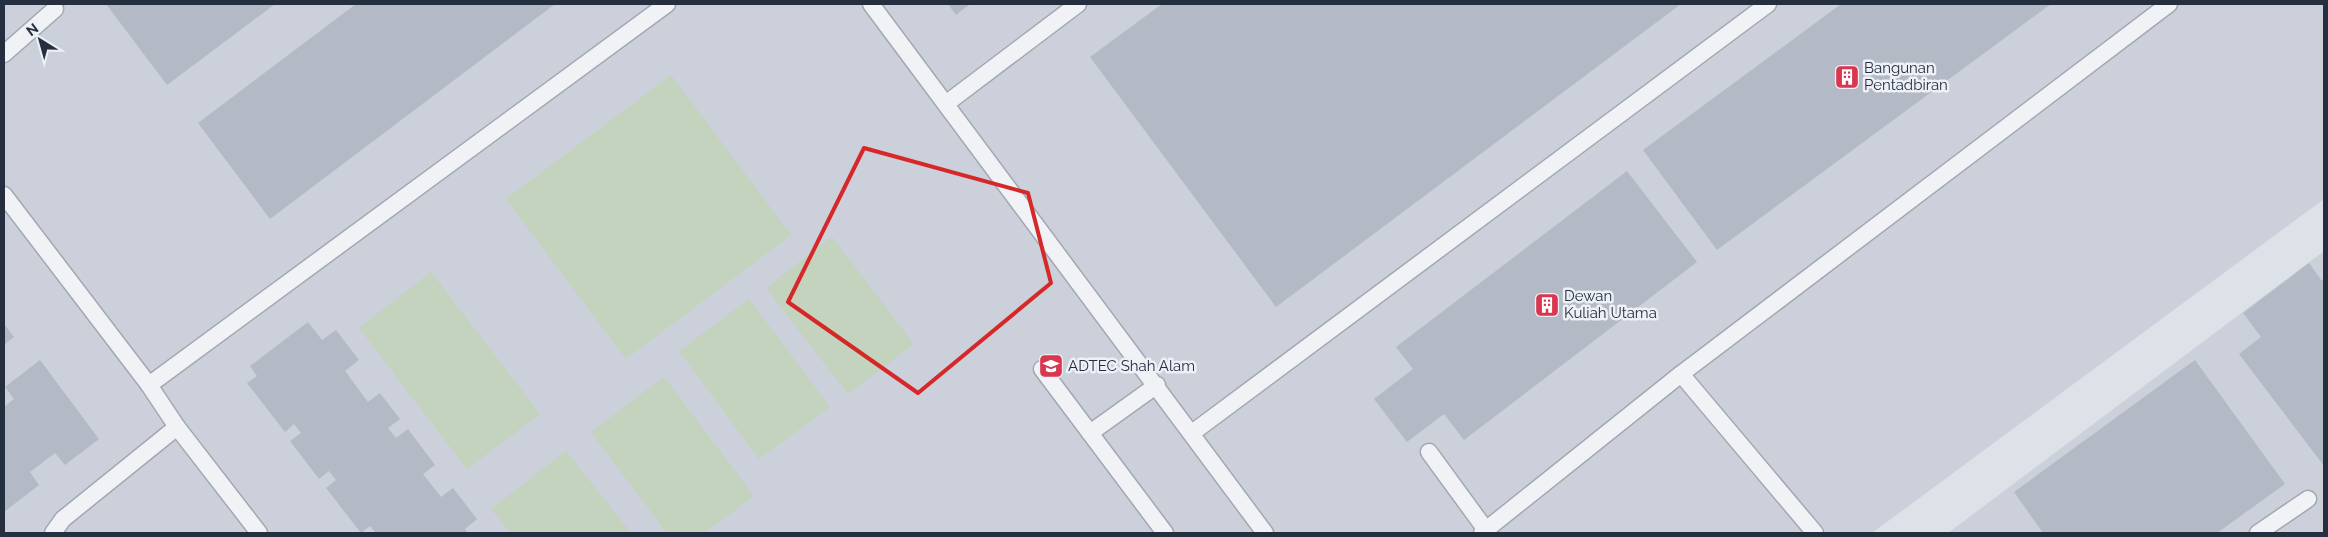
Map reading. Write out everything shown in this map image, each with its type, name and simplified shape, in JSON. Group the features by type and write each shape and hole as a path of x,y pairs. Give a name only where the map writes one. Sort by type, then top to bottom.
{"lane":[{"path":"149,385 667,4"},
{"path":"872,4 1157,385 1264,533"},
{"path":"947,103 1078,4"},
{"path":"1192,433 1768,4"},
{"path":"1429,452 1484,532 1681,374 2169,4"},
{"path":"4,54 55,9"},
{"path":"4,195 149,385 177,428 259,533"},
{"path":"1042,369 1165,533"},
{"path":"1681,374 1815,533"},
{"path":"1090,433 1157,385"},
{"path":"53,533 63,519 177,428"},
{"path":"2258,533 2308,499"}],"highlighted area":[{"path":"864,148 1028,193 1051,283 918,393 788,302"}],"shaded area":[{"name":"ADTEC Shah Alam","path":"4,4 2324,4 2324,199 1872,533 4,533"},
{"path":"2324,251 2324,533 1948,533"}],"green space":[{"path":"671,75 791,235 626,359 506,199"},
{"path":"832,237 914,344 848,394 766,288"},
{"path":"431,272 540,414 467,469 359,328"},
{"path":"749,299 830,407 759,459 679,351"},
{"path":"664,377 754,496 704,533 667,533 591,432"},
{"path":"566,451 631,533 511,533 491,509"}],"building":[{"path":"106,4 275,4 167,85"},
{"path":"356,4 555,4 270,219 198,123"},
{"path":"948,4 970,4 956,15"},
{"path":"1162,4 1681,4 1276,307 1090,57"},
{"name":"Bangunan Pentadbiran","path":"1841,4 2051,4 1717,250 1643,150"},
{"name":"Dewan Kuliah Utama","path":"1627,171 1697,262 1464,440 1444,414 1407,442 1374,399 1413,369 1396,347"},
{"path":"2309,263 2322,281 2324,279 2324,466 2239,354 2261,337 2243,313"},
{"path":"308,322 322,340 336,330 359,360 345,371 368,402 380,393 400,419 388,428 396,438 408,429 435,465 423,474 441,497 453,488 477,519 465,529 468,533 376,533 370,526 361,533 326,488 336,480 329,471 319,479 290,441 301,433 294,424 285,432 247,383 257,376 250,366"},
{"path":"4,324 14,337 4,345"},
{"path":"40,360 99,439 65,465 55,453 30,472 39,485 4,512 4,407 14,399 5,387"},
{"path":"2195,360 2285,484 2217,533 2043,533 2014,492"}],"place":[{"name":"Bangunan Pentadbiran","path":"1847,77"},
{"name":"Dewan Kuliah Utama","path":"1547,305"},
{"name":"ADTEC Shah Alam","path":"1051,366"}]}
